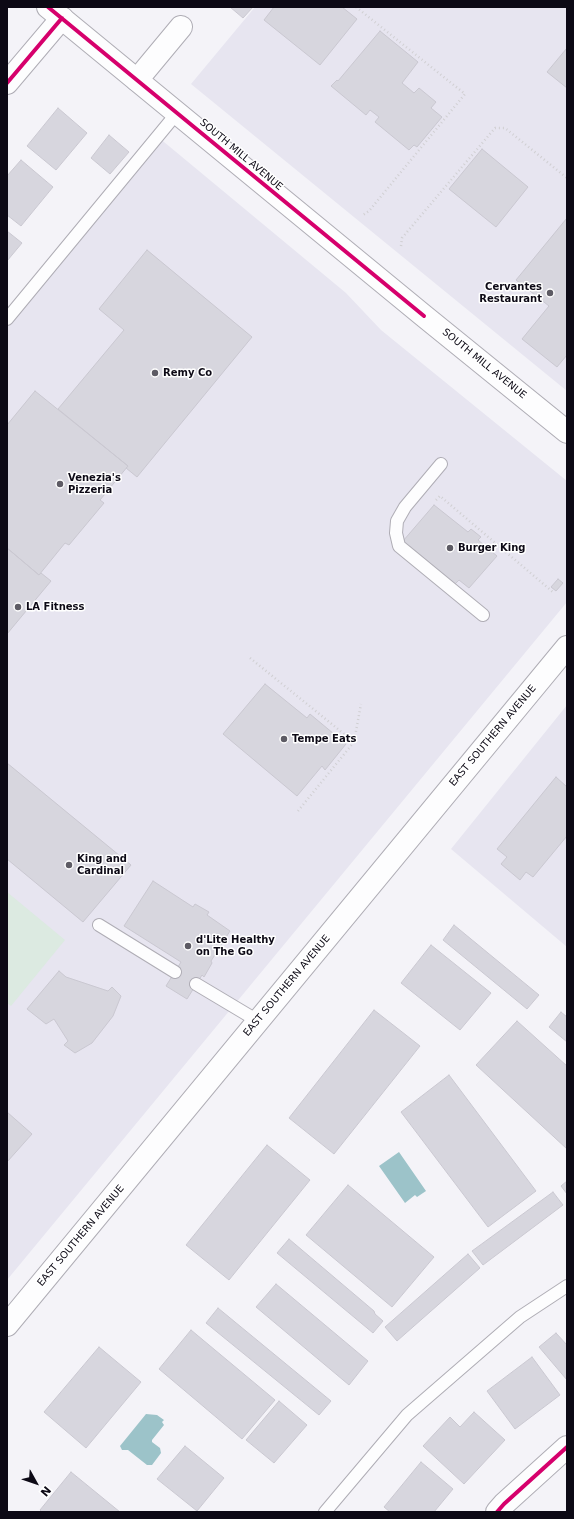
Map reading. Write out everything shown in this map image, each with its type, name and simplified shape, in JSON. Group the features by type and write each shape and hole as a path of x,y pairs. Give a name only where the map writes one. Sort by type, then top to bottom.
{"main road":[{"name":"SOUTH MILL AVENUE","path":"55,12 567,432"},
{"path":"7,83 55,12"},
{"path":"137,80 181,27"},
{"name":"EAST SOUTHERN AVENUE","path":"7,1325 567,647"},
{"path":"497,1512 567,1447"}],"lane":[{"path":"7,319 177,113"},
{"path":"441,464 405,506 397,521 396,533 399,546 483,615"},
{"path":"98,925 175,972"},
{"path":"196,984 258,1021"},
{"path":"325,1512 407,1415 520,1317 567,1286"}],"path":[{"path":"356,7 465,94 370,210 363,215"},
{"path":"401,246 402,238 495,128 505,128 567,178"},
{"path":"435,501 440,496 554,593"},
{"path":"250,658 354,742"},
{"path":"298,811 354,742 361,704"}],"shaded area":[{"path":"255,7 567,7 567,391 191,84"},
{"path":"158,137 346,293 381,330 567,481 567,602 7,1280 7,319"},
{"path":"567,705 567,947 451,849"},
{"path":"7,892 65,940 11,1006 7,1003"}],"water":[{"path":"399,1152 426,1191 417,1197 415,1195 405,1203 379,1166"},
{"path":"146,1414 157,1415 164,1420 162,1422 164,1425 152,1440 152,1442 160,1448 161,1453 152,1465 147,1465 128,1450 122,1450 120,1446"}],"building":[{"path":"230,7 253,7 243,18"},
{"path":"274,7 342,7 357,19 320,65 264,20"},
{"path":"380,31 418,62 402,83 414,93 419,88 436,102 431,108 442,117 417,147 414,145 409,150 375,122 379,117 370,110 366,115 331,86 337,80 338,81"},
{"path":"567,48 567,88 547,72"},
{"path":"58,108 87,133 56,170 27,146"},
{"path":"109,135 129,152 110,174 91,158"},
{"path":"482,149 528,187 496,227 449,189"},
{"path":"21,160 53,187 21,226 7,215 7,176"},
{"name":"Cervantes Restaurant","path":"567,218 567,355 557,367 522,339 549,306 516,280"},
{"path":"7,231 22,243 7,261"},
{"name":"Remy Co","path":"147,250 252,337 137,477 126,468 128,466 58,409 124,330 99,309"},
{"name":"Venezia's Pizzeria","path":"35,391 128,466 100,500 104,503 69,545 65,543 39,575 7,548 7,425"},
{"name":"Burger King","path":"434,505 468,532 471,529 481,537 478,540 497,556 469,588 459,580 455,584 437,570 434,574 426,567 430,563 403,541"},
{"name":"LA Fitness","path":"7,548 39,575 41,573 51,581 7,634"},
{"path":"558,579 563,583 556,591 551,587"},
{"name":"Tempe Eats","path":"265,684 307,718 310,714 346,744 325,770 322,766 297,796 223,734"},
{"path":"7,763 131,865 83,922 7,859"},
{"path":"556,777 567,787 567,836 533,877 526,872 520,880 501,864 507,857 497,849"},
{"name":"d'Lite Healthy on The Go","path":"153,881 193,907 195,904 209,912 207,915 230,931 211,961 212,963 204,977 202,975 187,999 166,986 181,962 124,926"},
{"path":"454,925 539,995 527,1009 443,940"},
{"path":"431,945 491,993 460,1030 401,983"},
{"path":"59,971 66,977 108,991 112,987 121,996 113,1016 92,1043 75,1053 64,1045 68,1041 54,1019 46,1024 27,1009"},
{"path":"374,1010 420,1046 334,1154 289,1118"},
{"path":"561,1012 567,1017 567,1042 549,1027"},
{"path":"517,1021 567,1066 567,1149 476,1065"},
{"path":"449,1075 536,1191 488,1227 401,1112"},
{"path":"7,1112 32,1134 7,1162"},
{"path":"267,1145 310,1180 229,1280 186,1245"},
{"path":"567,1181 567,1194 561,1186"},
{"path":"348,1185 434,1257 392,1307 306,1235"},
{"path":"553,1192 563,1205 483,1265 472,1251"},
{"path":"289,1239 374,1311 375,1314 383,1321 373,1333 277,1253"},
{"path":"468,1254 480,1268 397,1341 385,1327"},
{"path":"276,1284 368,1361 349,1385 256,1307"},
{"path":"218,1308 331,1401 319,1415 206,1323"},
{"path":"191,1330 275,1400 242,1439 159,1369"},
{"path":"556,1333 567,1345 567,1380 539,1347"},
{"path":"99,1347 141,1382 86,1448 44,1412"},
{"path":"532,1357 560,1395 515,1429 487,1391"},
{"path":"279,1401 307,1425 274,1463 246,1440"},
{"path":"474,1412 505,1440 464,1484 423,1446 450,1417 460,1427"},
{"path":"185,1446 224,1478 197,1511 157,1479"},
{"path":"421,1462 453,1489 434,1512 390,1512 384,1507"},
{"path":"71,1472 120,1512 42,1512 40,1510"}],"cycle path":[{"path":"48,7 424,316"},
{"path":"7,83 62,18"},
{"path":"497,1512 567,1447"}],"place":[{"name":"Cervantes Restaurant","path":"550,293"},
{"name":"Remy Co","path":"155,373"},
{"name":"Venezia's Pizzeria","path":"60,484"},
{"name":"Burger King","path":"450,548"},
{"name":"LA Fitness","path":"18,607"},
{"name":"Tempe Eats","path":"284,739"},
{"name":"King and Cardinal","path":"69,865"},
{"name":"d'Lite Healthy on The Go","path":"188,946"}]}
